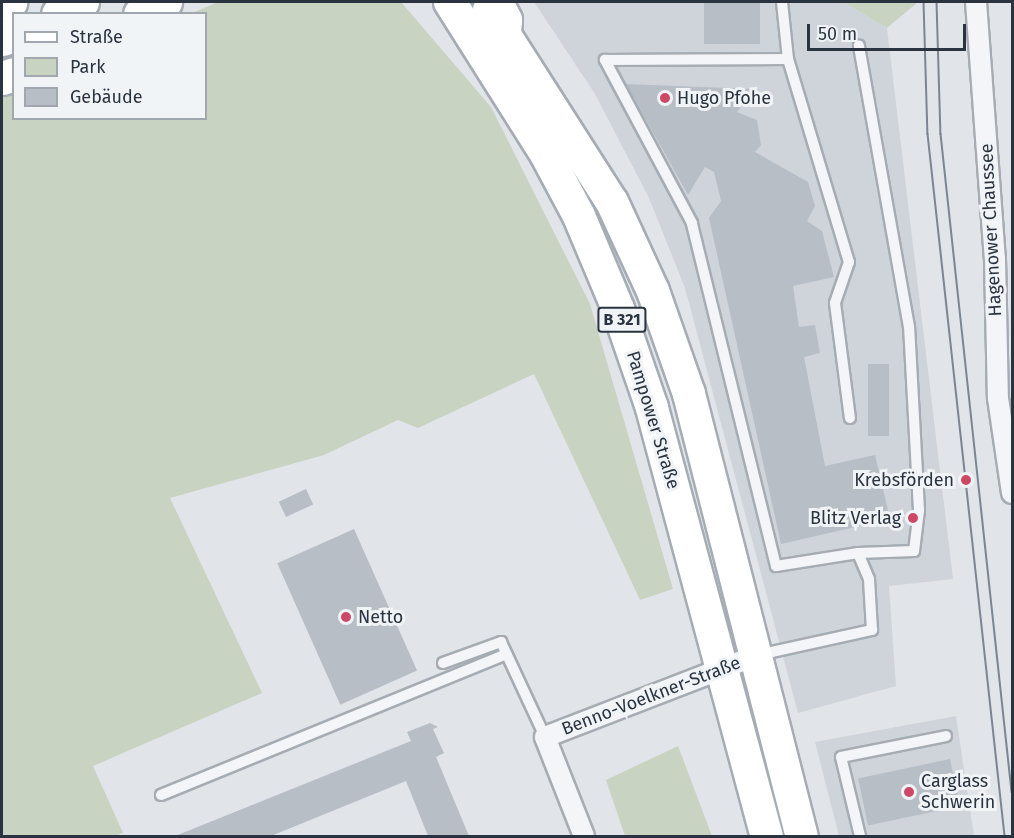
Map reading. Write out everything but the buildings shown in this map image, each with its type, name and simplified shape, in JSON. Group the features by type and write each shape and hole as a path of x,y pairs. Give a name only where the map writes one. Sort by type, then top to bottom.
{"highway":[{"path":"2,5 10,2"},
{"path":"62,12 82,2"},
{"path":"144,12 165,2"}],"main road":[{"name":"Pampower Straße","path":"450,2 546,154 579,216 618,309 652,408 767,837"},
{"name":"B 321","path":"484,2 500,16 612,202 653,291 689,394 802,837"}],"street":[{"name":"Hagenower Chaussee","path":"976,2 1004,259 1005,397 1012,493"},
{"name":"Benno-Voelkner-Straße","path":"584,837 545,737 755,656"}],"lane":[{"path":"783,2 788,59 849,262 835,303 850,418"},
{"path":"788,59 605,60 693,223 776,566 858,553 914,551 919,510 909,327 859,45"},
{"path":"755,656 872,630 869,579 858,553"},
{"path":"443,663 501,642 545,737"},
{"path":"161,795 506,654"},
{"path":"860,837 841,757 946,736"}],"shaded area":[{"path":"534,2 843,2 887,28 953,579 889,586 896,686 798,713 685,288 649,198 595,94"},
{"path":"956,716 974,836 839,836 815,742"}],"green space":[{"path":"218,2 401,2 491,107 590,304 673,589 640,600 534,374 418,428 398,420 324,455 170,498 262,693 93,766 123,833 114,836 2,836 2,93 12,89 12,120 207,120 207,12 194,12"},
{"path":"843,2 918,2 887,28"},
{"path":"678,746 712,836 625,836 606,780"}],"tram line":[{"path":"924,2 928,134 1005,836"},
{"path":"937,2 941,134 1012,792"}],"place":[{"name":"Hugo Pfohe","path":"665,98"},
{"name":"Krebsförden","path":"966,480"},
{"name":"Blitz Verlag","path":"913,518"},
{"name":"Netto","path":"346,617"},
{"name":"Carglass Schwerin","path":"909,792"}]}
